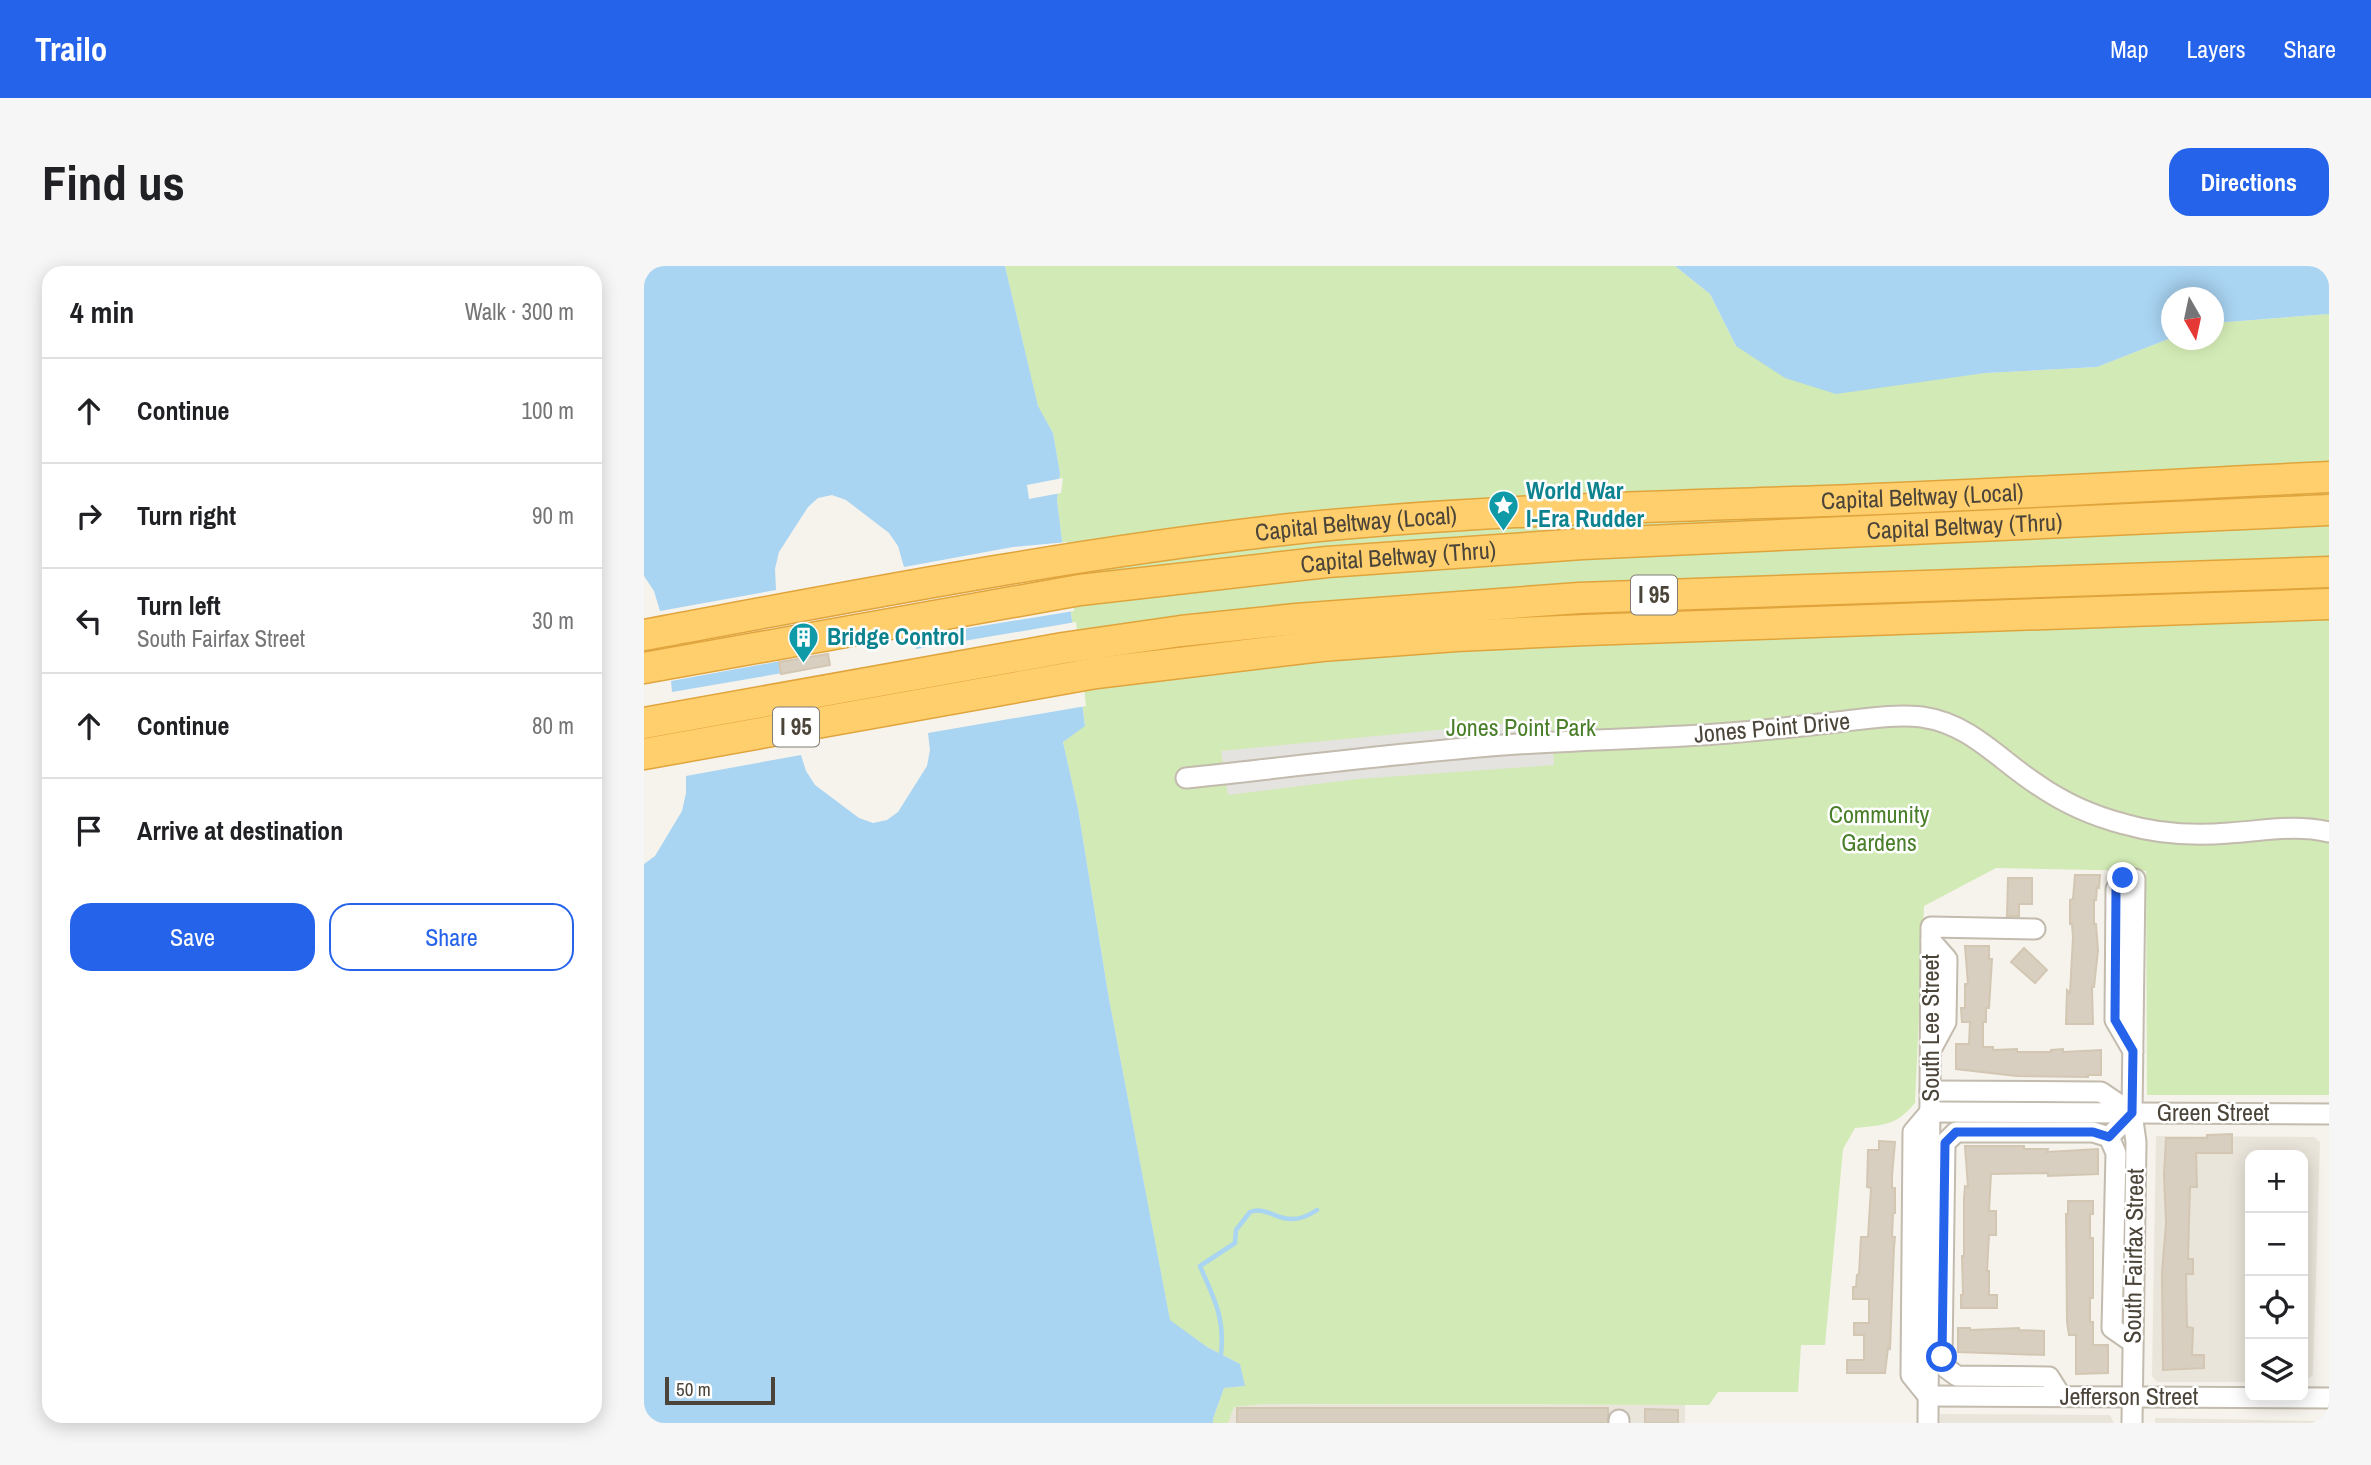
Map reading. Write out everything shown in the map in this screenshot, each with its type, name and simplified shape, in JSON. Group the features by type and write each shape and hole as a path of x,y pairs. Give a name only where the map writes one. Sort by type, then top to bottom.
{"highway":[{"name":"Capital Beltway (Local)","path":"644,635 1046,562 1296,528 1590,509 1887,499 2329,477"},
{"name":"Capital Beltway (Thru)","path":"644,668 1080,590 1327,562 1582,544 2329,510"},
{"name":"I 95","path":"644,723 1063,648 1181,631 1296,619 1579,598 2329,572"},
{"name":"I 95","path":"644,754 1096,673 1321,646 1559,631 2329,604"}],"street":[{"name":"Jones Point Drive","path":"1186,778 1420,752 1717,734 1910,716 1947,723 1968,732 2023,775 2059,798 2124,824 2155,831 2191,834 2232,833 2266,828 2311,828 2329,832"},
{"name":"South Fairfax Street","path":"2132,1423 2136,1142 2132,1113 2135,879"},
{"name":"South Lee Street","path":"1928,1423 1931,934 2035,929"},
{"path":"1930,1091 2101,1092 2132,1113 2109,1137"},
{"path":"1930,1112 1950,1138"},
{"name":"Green Street","path":"1930,1112 2329,1114"},
{"path":"2061,1396 2049,1377 1957,1376 1946,1368 1942,1357 1945,1143 1956,1132 2093,1132 2109,1137 2116,1153 2112,1328 2132,1342"},
{"path":"1928,1396 1946,1368"},
{"name":"Jefferson Street","path":"1928,1396 2329,1398"}],"shaded area":[{"path":"1551,719 1554,765 1358,779 1228,795 1221,751"},
{"path":"2156,1136 2314,1137 2320,1142 2313,1375 2308,1379 2308,1150 2245,1150 2245,1382 2157,1382 2152,1376"},
{"path":"1264,1404 1685,1405 1685,1423 1228,1423 1234,1407"},
{"path":"1940,1414 2110,1415 2114,1423 1940,1423"},
{"path":"2155,1418 2315,1421 2315,1423 2155,1423"}],"green space":[{"name":"Jones Point Park","path":"1005,266 1675,266 1710,294 1736,346 1985,373 2097,367 2161,342 2161,350 2224,350 2224,322 2329,314 2329,1095 2147,1095 2146,871 1996,868 1924,906 1915,1103 1895,1120 1881,1125 1855,1128 1843,1149 1825,1345 1801,1345 1798,1392 1718,1392 1709,1405 1264,1404 1234,1407 1228,1423 1213,1423 1224,1388 1244,1386 1240,1364 1207,1347 1170,1321 1109,999 1078,809 1063,742 1085,725 1057,500 1060,473 1053,433 1038,407"}],"water":[{"path":"644,266 1005,266 1038,406 1053,433 1060,473 1057,500 1085,726 1063,742 1078,809 1109,999 1170,1320 1207,1347 1240,1364 1245,1386 1224,1388 1213,1423 644,1423"},
{"path":"1675,266 2329,266 2329,314 2224,322 2224,287 2161,287 2161,342 2097,367 1985,373 1836,394 1785,378 1736,346 1710,294"}],"pier":[{"path":"1063,478 1061,493 1029,499 1027,485"},
{"path":"832,495 846,500 889,533 898,546 904,567 1013,547 1067,542 1074,611 914,637 916,649 1076,622 1086,706 928,733 930,750 927,766 898,812 887,820 873,823 859,818 815,785 806,771 801,755 686,776 682,811 655,856 644,864 644,576 654,591 660,611 776,590 775,569 779,552 808,507 818,498","holes":["786,660 788,672 672,692 671,681"]}],"building":[{"name":"Bridge Control","path":"828,654 830,665 781,674 779,662"},
{"path":"2075,875 2100,875 2094,900 2098,950 2092,987 2093,1024 2066,1024 2073,937 2070,900 2073,899"},
{"path":"2008,878 2032,878 2032,904 2019,904 2019,916 2007,916"},
{"path":"1965,946 1989,946 1989,959 1992,959 1989,1008 1986,1008 1986,1022 1983,1022 1983,1047 1993,1047 1993,1050 2017,1049 2017,1052 2101,1050 2101,1075 2017,1076 1956,1069 1956,1044 1969,1044 1970,1022 1962,1022 1961,1008 1965,1008 1965,984 1968,984"},
{"path":"2024,948 2047,970 2035,983 2011,962"},
{"path":"2232,1134 2232,1153 2196,1153 2197,1187 2190,1187 2188,1259 2193,1259 2193,1274 2186,1274 2187,1327 2193,1328 2192,1355 2204,1355 2204,1368 2163,1370 2162,1273 2166,1223 2166,1138 2207,1138 2207,1135"},
{"path":"1879,1141 1895,1142 1892,1188 1895,1188 1895,1213 1892,1237 1895,1237 1890,1349 1888,1348 1885,1373 1847,1373 1847,1360 1864,1360 1864,1335 1854,1335 1854,1323 1869,1323 1869,1299 1853,1299 1853,1287 1856,1287 1859,1274 1861,1237 1868,1237 1871,1188 1867,1187 1868,1150 1879,1150"},
{"path":"1965,1146 2024,1146 2024,1149 2048,1149 2047,1152 2098,1149 2098,1174 1991,1174 1989,1211 1996,1211 1996,1235 1989,1235 1987,1271 1989,1295 1997,1295 1997,1308 1961,1308 1964,1199 1965,1186 1968,1187"},
{"path":"2068,1201 2093,1201 2093,1214 2090,1214 2090,1238 2093,1238 2093,1298 2090,1298 2090,1322 2093,1322 2093,1345 2108,1345 2108,1373 2076,1374 2076,1335 2069,1335 2067,1322"},
{"path":"1958,1328 2019,1328 2044,1331 2044,1355 1958,1352"},
{"path":"1237,1408 1608,1408 1608,1417 1607,1423 1237,1423"},
{"path":"1645,1409 1678,1410 1678,1423 1645,1423"}],"waterway":[{"path":"1221,1354 1220,1319 1200,1266 1235,1243 1236,1230 1250,1212 1265,1212 1295,1219 1317,1210"}],"place":[{"name":"World War I-Era Rudder","path":"1503,532"},
{"name":"Bridge Control","path":"804,664"}],"route":[{"path":"1942,1357 1945,1143 1956,1132 2093,1132 2109,1137 2132,1113 2133,1051 2115,1020 2116,889 2123,878"}],"park label":[{"name":"Community Gardens","path":"1879,829"}]}
